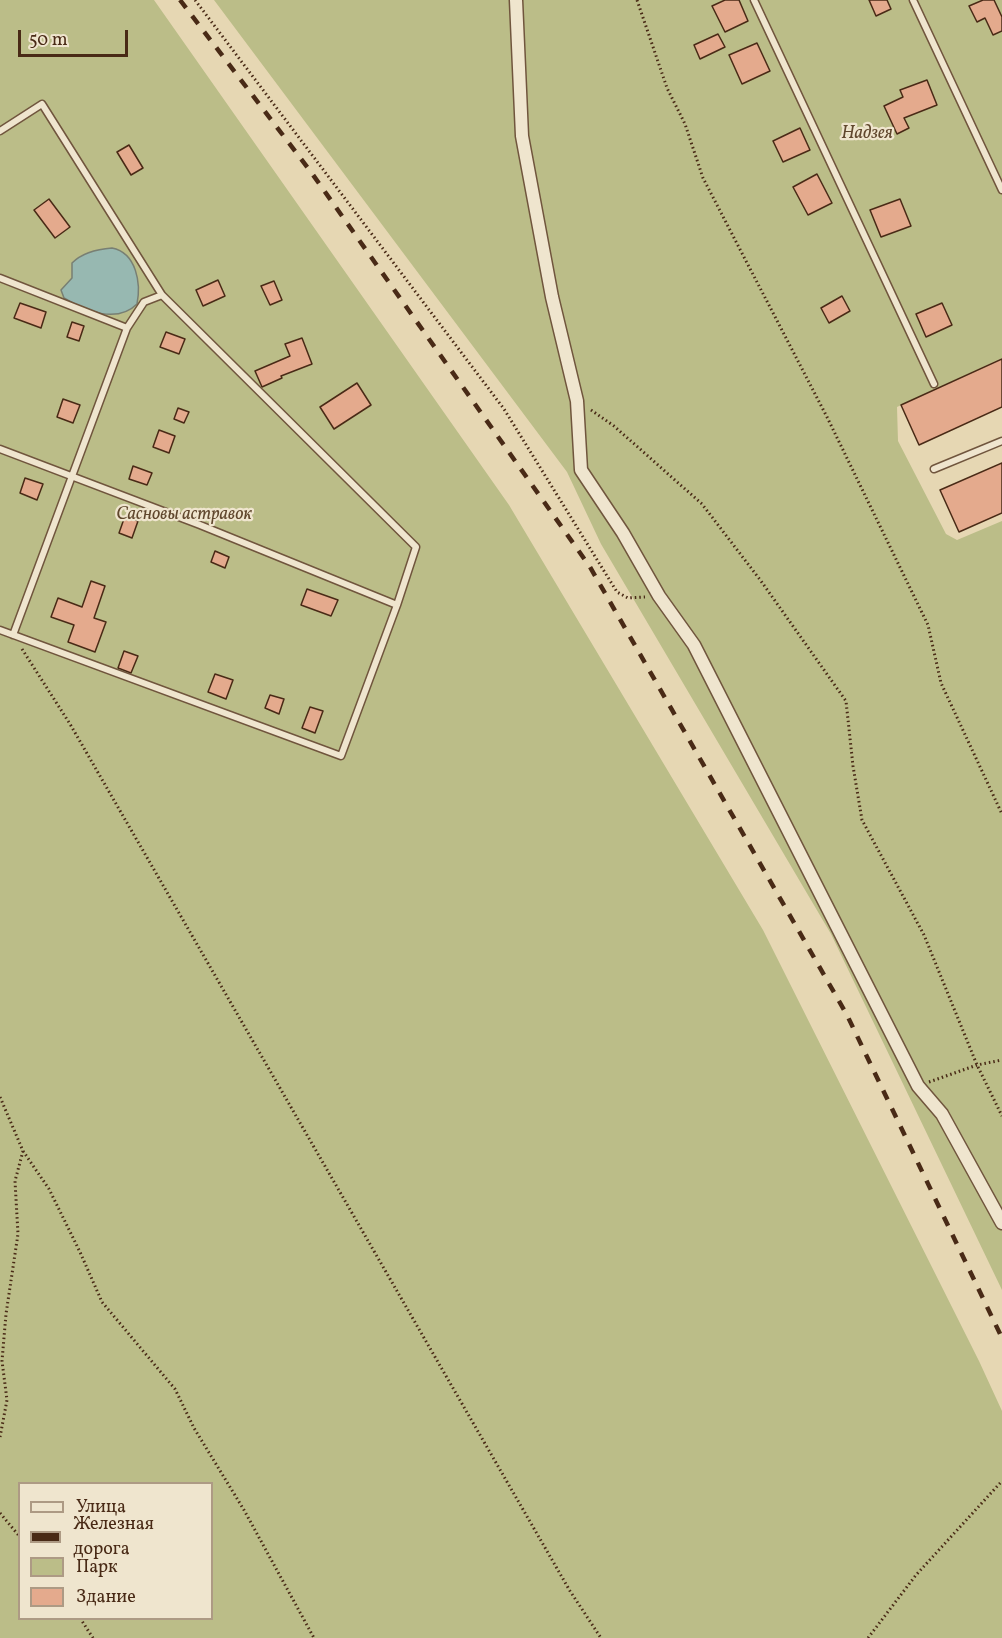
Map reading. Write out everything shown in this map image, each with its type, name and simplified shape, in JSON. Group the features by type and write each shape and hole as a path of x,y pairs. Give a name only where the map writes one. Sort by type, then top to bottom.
{"street":[{"path":"516,0 522,136 552,297 578,400 581,470 623,533 659,596 694,645 918,1086 942,1114 1002,1223"}],"lane":[{"path":"754,0 934,384"},
{"path":"913,0 1002,190"},
{"path":"0,131 42,104 162,295 416,547 397,605 340,756 0,630"},
{"path":"0,278 127,328"},
{"path":"13,635 127,328 144,302 162,295"},
{"path":"934,469 1002,441"},
{"path":"0,449 200,525 397,605"}],"path":[{"path":"195,0 504,410 617,592 628,598 659,596"},
{"path":"637,0 667,88 685,124 702,178 827,417 928,625 941,683 1002,813"},
{"path":"578,400 614,426 702,504 761,581 846,701 862,820 924,935 977,1065 1002,1116"},
{"path":"13,635 70,724 564,1581 601,1638"},
{"path":"918,1086 977,1065 1002,1060"},
{"path":"0,1097 23,1151 49,1190 102,1302 175,1389 194,1428 244,1510 314,1638"},
{"path":"0,1437 7,1400 2,1362 6,1314 18,1234 15,1180 23,1151"},
{"path":"868,1638 916,1575 1002,1481"},
{"path":"0,1514 18,1535"},
{"path":"81,1620 93,1638"}],"green space":[{"name":"Сасновы астравок","path":"0,0 154,0 509,505 763,930 1002,1411 1002,1638 0,1638"},
{"name":"Надзея","path":"214,0 1002,0 1002,358 897,407 898,441 946,534 957,540 1002,521 1002,1290 831,934 601,544 567,472"}],"water":[{"path":"112,248 127,256 132,263 137,279 137,304 129,310 111,314 91,311 64,298 61,290 72,278 72,263 90,252"}],"building":[{"path":"725,0 739,0 748,21 725,32 712,6"},
{"path":"869,0 887,0 891,9 876,16"},
{"path":"983,0 994,0 1002,17 1002,31 993,35 985,18 977,22 969,6"},
{"path":"718,34 725,47 700,59 694,45"},
{"path":"757,43 770,71 742,84 729,55"},
{"path":"927,80 937,105 904,118 909,128 897,134 884,106 903,97 900,90"},
{"path":"800,128 810,150 783,162 773,141"},
{"path":"129,145 143,168 131,175 117,152"},
{"path":"817,174 832,203 808,215 793,187"},
{"path":"49,199 70,227 55,238 34,210"},
{"path":"900,199 911,226 881,237 870,210"},
{"path":"218,280 225,296 203,306 196,290"},
{"path":"274,281 282,300 270,305 261,286"},
{"path":"842,296 850,311 829,323 821,308"},
{"path":"20,303 46,312 41,328 14,318"},
{"path":"942,303 952,325 926,337 916,314"},
{"path":"72,322 84,326 79,341 67,337"},
{"path":"166,332 185,339 179,354 160,347"},
{"path":"302,338 312,364 281,376 282,378 262,387 255,371 290,356 285,344"},
{"path":"1002,359 1002,407 919,445 901,405"},
{"path":"357,383 371,405 334,429 320,407"},
{"path":"63,399 80,405 73,423 57,417"},
{"path":"178,408 189,412 184,423 174,419"},
{"path":"159,430 175,436 169,453 153,447"},
{"path":"1002,463 1002,513 959,532 940,490"},
{"path":"133,466 152,473 147,485 129,479"},
{"path":"25,478 43,484 37,500 20,493"},
{"path":"125,516 138,521 132,538 119,533"},
{"path":"215,551 229,557 225,568 211,562"},
{"path":"91,581 105,586 94,618 106,622 95,652 68,642 74,625 51,617 58,598 82,607"},
{"path":"307,589 338,600 331,616 301,605"},
{"path":"124,651 138,656 131,673 118,668"},
{"path":"215,674 233,680 226,699 208,692"},
{"path":"270,695 284,699 279,714 265,708"},
{"path":"310,707 323,711 315,733 302,728"}],"railway":[{"path":"180,0 311,172 590,567 847,1015 1002,1338"}]}
